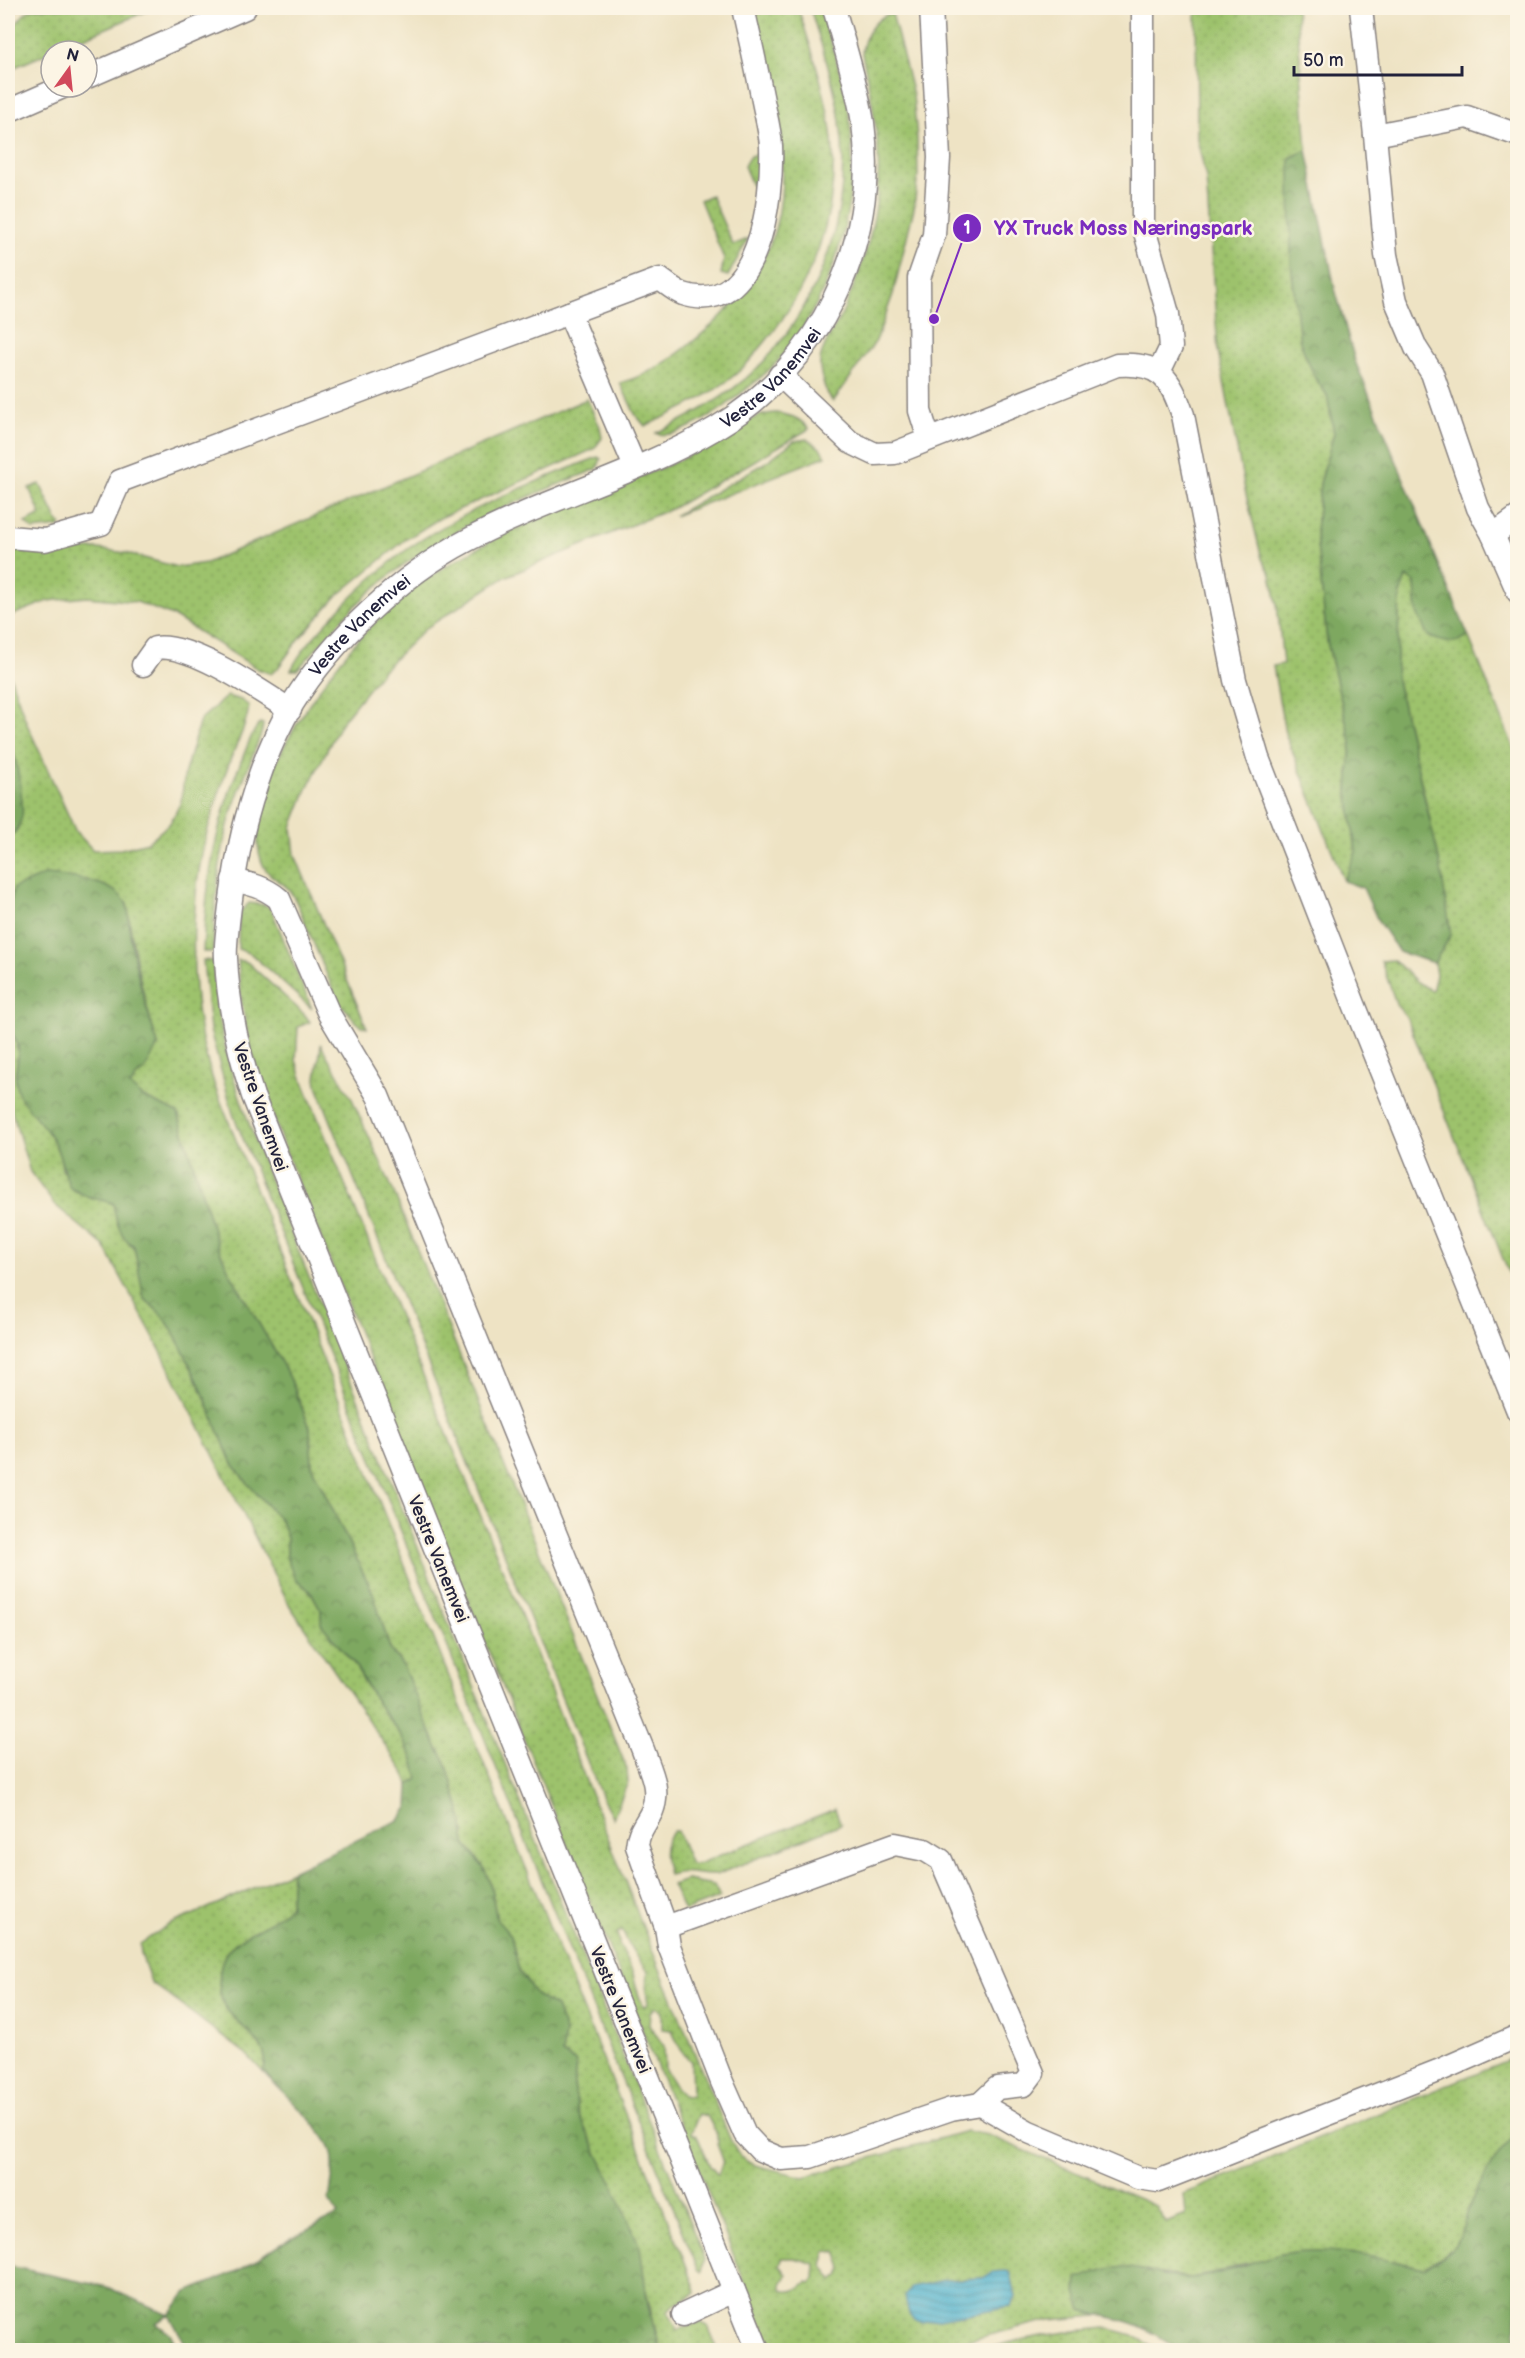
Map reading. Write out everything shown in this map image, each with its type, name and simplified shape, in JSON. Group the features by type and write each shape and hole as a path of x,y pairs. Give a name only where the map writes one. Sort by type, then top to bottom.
{"street":[{"path":"99,72 245,8"},
{"path":"8,537 45,540 101,524 120,481 660,279 682,294 707,297 726,290 738,282 754,253 765,219 771,180 771,144 743,8"},
{"path":"929,439 920,411 919,278 934,235 939,158 931,8"},
{"path":"1143,8 1143,225 1168,314 1171,347 1158,372"},
{"path":"1361,8 1376,135 1386,255 1396,301 1416,348 1432,373 1478,508 1493,535 1518,592"},
{"name":"Vestre Vanemvei","path":"758,2350 253,1096 235,1034 225,956 233,880 256,782 290,710 307,684 358,623 418,572 467,540 635,467 715,429 744,410 780,375 819,327 848,267 861,215 864,190 863,125 837,9"},
{"path":"8,111 39,97"},
{"path":"1376,135 1467,117 1518,135"},
{"path":"569,313 635,467"},
{"path":"780,375 850,442 875,454 895,453 1118,365 1136,364 1158,372 1172,385 1183,415 1235,680 1258,758 1518,1410"},
{"path":"1493,535 1518,517"},
{"path":"143,665 155,648 164,646 177,648 231,674 290,710"},
{"path":"233,880 256,885 270,891 279,899 329,1014 378,1096 643,1750 656,1787 656,1798 637,1835 637,1846 666,1928 669,1946 722,2082 746,2134 760,2150 781,2159 810,2157 951,2109 980,2104 997,2088 1024,2085 1033,2073 941,1860 925,1850 895,1844 666,1928"},
{"path":"980,2104 1029,2132 1138,2178 1158,2181 1438,2071 1518,2036"},
{"path":"683,2315 734,2291"}],"green space":[{"path":"35,8 154,8 81,39 39,39 39,57 8,70 8,33 26,12"},
{"path":"753,8 798,8 814,56 830,122 833,167 832,194 827,220 809,272 797,296 752,358 736,374 704,397 645,426 635,414 620,383 658,367 712,325 746,288 767,251 779,214 782,176 779,137"},
{"path":"810,8 820,8 843,84 851,131 851,190 839,248 830,275 803,328 786,352 765,374 725,406 701,421 671,434 656,433 714,402 754,372 786,335 803,308 818,279 829,249 842,187 843,155 835,93"},
{"path":"1196,8 1296,8 1307,150 1290,158 1315,378 1327,395 1334,433 1320,484 1316,533 1327,641 1351,742 1348,791 1356,852 1344,881 1285,733 1273,666 1283,664 1277,604 1271,574 1262,559 1245,490 1218,351 1206,178 1197,139"},
{"path":"892,13 913,95 918,174 914,208 893,294 876,341 833,402 822,379 821,358 825,345 842,314 863,260 872,227 878,183 875,119 862,54 863,47 867,34 875,23"},
{"path":"1307,150 1335,289 1355,361 1468,635 1453,642 1428,636 1417,613 1415,582 1406,577 1400,594 1396,677 1440,863 1451,935 1434,963 1399,952 1378,921 1363,888 1344,881 1356,852 1348,791 1351,742 1327,641 1316,533 1320,484 1334,433 1327,395 1315,378 1300,342 1291,264 1290,158"},
{"path":"757,153 761,156 759,186 756,189 753,188 744,166 749,157"},
{"path":"711,195 733,245 748,239 728,276 721,274 724,259 700,200"},
{"path":"587,399 600,427 602,438 594,449 440,518 405,540 337,596 271,674 258,669 175,617 137,602 87,597 48,601 8,617 8,549 28,551 98,549 126,553 177,567 206,563"},
{"path":"776,413 794,417 809,429 673,508 505,577 426,628 383,670 341,723 307,789 292,827 295,855 367,1028 362,1026 339,1004 295,900 290,891 267,871 258,847 260,812 268,782 288,740 314,697 365,632 394,604 440,570 503,535 678,461 754,418"},
{"path":"807,439 820,448 826,456 674,516 766,462 794,441"},
{"path":"598,457 601,459 597,469 500,509 440,541 411,560 356,605 297,670 291,670 310,642 342,606 381,570 412,546 478,508"},
{"path":"40,484 61,524 59,527 33,530 25,523 41,515 29,488"},
{"path":"1406,577 1415,582 1417,613 1462,640 1468,635 1517,756 1517,1294 1406,1016 1397,1006 1381,961 1394,960 1417,982 1432,991 1436,975 1434,963 1450,935 1429,815 1396,677 1400,594"},
{"path":"8,670 27,724 76,832 93,850 121,849 148,842 170,823 181,802 185,772 200,720 227,696 241,700 249,706 245,724 210,822 199,872 194,927 195,983 197,1009 207,1061 215,1087 457,1697 695,2287 696,2293 672,2306 668,2312 678,2330 700,2322 708,2326 718,2350 660,2349 644,2282 592,2144 578,2114 574,2084 576,2062 562,2054 565,2032 556,2007 537,1996 519,1971 511,1936 497,1921 490,1883 484,1868 465,1844 462,1817 446,1762 436,1745 403,1666 390,1649 373,1593 312,1467 310,1428 290,1378 229,1271 218,1247 178,1113 143,1097 130,1086 158,1045 139,975 127,903 15,888 8,906 8,840 18,829 22,803 8,739"},
{"path":"260,723 263,724 262,731 231,814 223,848 216,900 213,952 203,952 206,902 218,830 233,782 252,735"},
{"path":"8,739 21,789 22,816 8,840"},
{"path":"44,875 88,880 109,888 127,904 138,975 158,1045 143,1073 138,1075 130,1086 143,1097 178,1113 218,1247 229,1271 290,1378 310,1428 312,1467 373,1593 390,1649 403,1666 436,1745 446,1762 462,1817 465,1844 484,1868 490,1883 497,1920 511,1936 519,1971 537,1996 556,2007 565,2032 562,2054 576,2062 574,2084 578,2114 640,2247 648,2305 660,2349 682,2347 694,2350 189,2350 169,2315 187,2292 240,2270 280,2244 339,2214 329,2201 333,2168 331,2149 310,2120 263,2072 265,2062 258,2043 234,2019 223,2003 220,1986 221,1968 224,1957 232,1946 273,1920 290,1906 292,1871 399,1820 408,1808 409,1785 418,1779 413,1759 399,1732 377,1703 355,1665 321,1624 321,1610 311,1592 295,1578 287,1559 287,1538 281,1521 243,1478 230,1459 199,1383 173,1331 164,1317 144,1298 134,1246 122,1233 113,1203 86,1196 70,1188 53,1140 19,1095 16,1086 17,1045 8,1029 8,906 14,888"},
{"path":"249,903 265,905 271,909 312,1009 251,954 238,949 239,913"},
{"path":"203,960 213,961 219,1020 225,1048 242,1104 273,1188 701,2250 704,2260 702,2272 698,2269 233,1114 210,1030"},
{"path":"238,960 247,962 310,1022 298,1027 296,1060 304,1084 518,1607 652,1950 731,2141 740,2156 755,2165 804,2177 966,2131 988,2135 1156,2206 1166,2223 1186,2215 1184,2194 1517,2056 1517,2135 1511,2138 1471,2202 1463,2229 1453,2249 1424,2268 1394,2261 1245,2263 1221,2272 1192,2278 1134,2270 1082,2310 1098,2316 1049,2320 931,2350 772,2350 282,1142 250,1047 241,999","holes":["622,1931 648,1972 646,1990 648,2004 644,2007 632,1971 620,1947 617,1933","655,2007 662,2012 662,2029 672,2030 680,2047 691,2062 692,2095 684,2096 665,2070 664,2046 649,2025 650,2013","699,2114 707,2116 717,2134 717,2144 723,2160 718,2175 710,2166 697,2136 691,2133","826,2251 836,2252 843,2270 833,2281 822,2265","782,2258 795,2258 816,2264 815,2279 796,2290 782,2290 782,2284 787,2275 780,2265","1010,2272 1016,2297 1013,2304 961,2316 945,2280 983,2278"]},
{"path":"8,1029 17,1045 15,1076 54,1142 61,1159 62,1170 86,1196 113,1203 122,1233 134,1246 144,1298 164,1317 173,1331 199,1383 230,1459 243,1478 281,1521 287,1538 287,1559 295,1578 311,1592 321,1610 322,1624 355,1665 377,1703 399,1732 413,1759 418,1779 409,1785 405,1774 290,1606 153,1336 104,1246 54,1204 30,1172 8,1099"},
{"path":"321,1045 352,1099 393,1190 627,1769 628,1782 613,1818 602,1798 318,1089 316,1079"},
{"path":"835,1809 841,1824 716,1875 682,1873 668,1875 665,1846 673,1831 677,1831 691,1864 698,1864"},
{"path":"292,1871 290,1906 232,1946 222,1962 219,1980 223,2003 234,2019 251,2034 263,2052 265,2062 263,2072 246,2054 151,1982 141,1954 140,1944 167,1926"},
{"path":"686,1880 714,1885 720,1897 684,1911 672,1885"},
{"path":"1517,2135 1517,2350 1182,2350 1139,2326 1082,2310 1076,2292 1077,2279 1118,2268 1139,2269 1190,2278 1213,2274 1276,2255 1321,2251 1356,2254 1424,2268 1454,2246 1462,2231 1471,2203 1485,2176 1504,2147"},
{"path":"8,2266 107,2287 169,2315 156,2323 170,2334 179,2350 8,2350"},
{"path":"1106,2328 1133,2335 1159,2350 982,2350 1043,2336"}],"water":[{"path":"1007,2271 1011,2274 1016,2297 1011,2306 922,2322 914,2319 909,2313 905,2296 911,2287 945,2280 983,2278 993,2272"}],"place":[{"name":"YX Truck Moss Næringspark","path":"934,319"}]}
